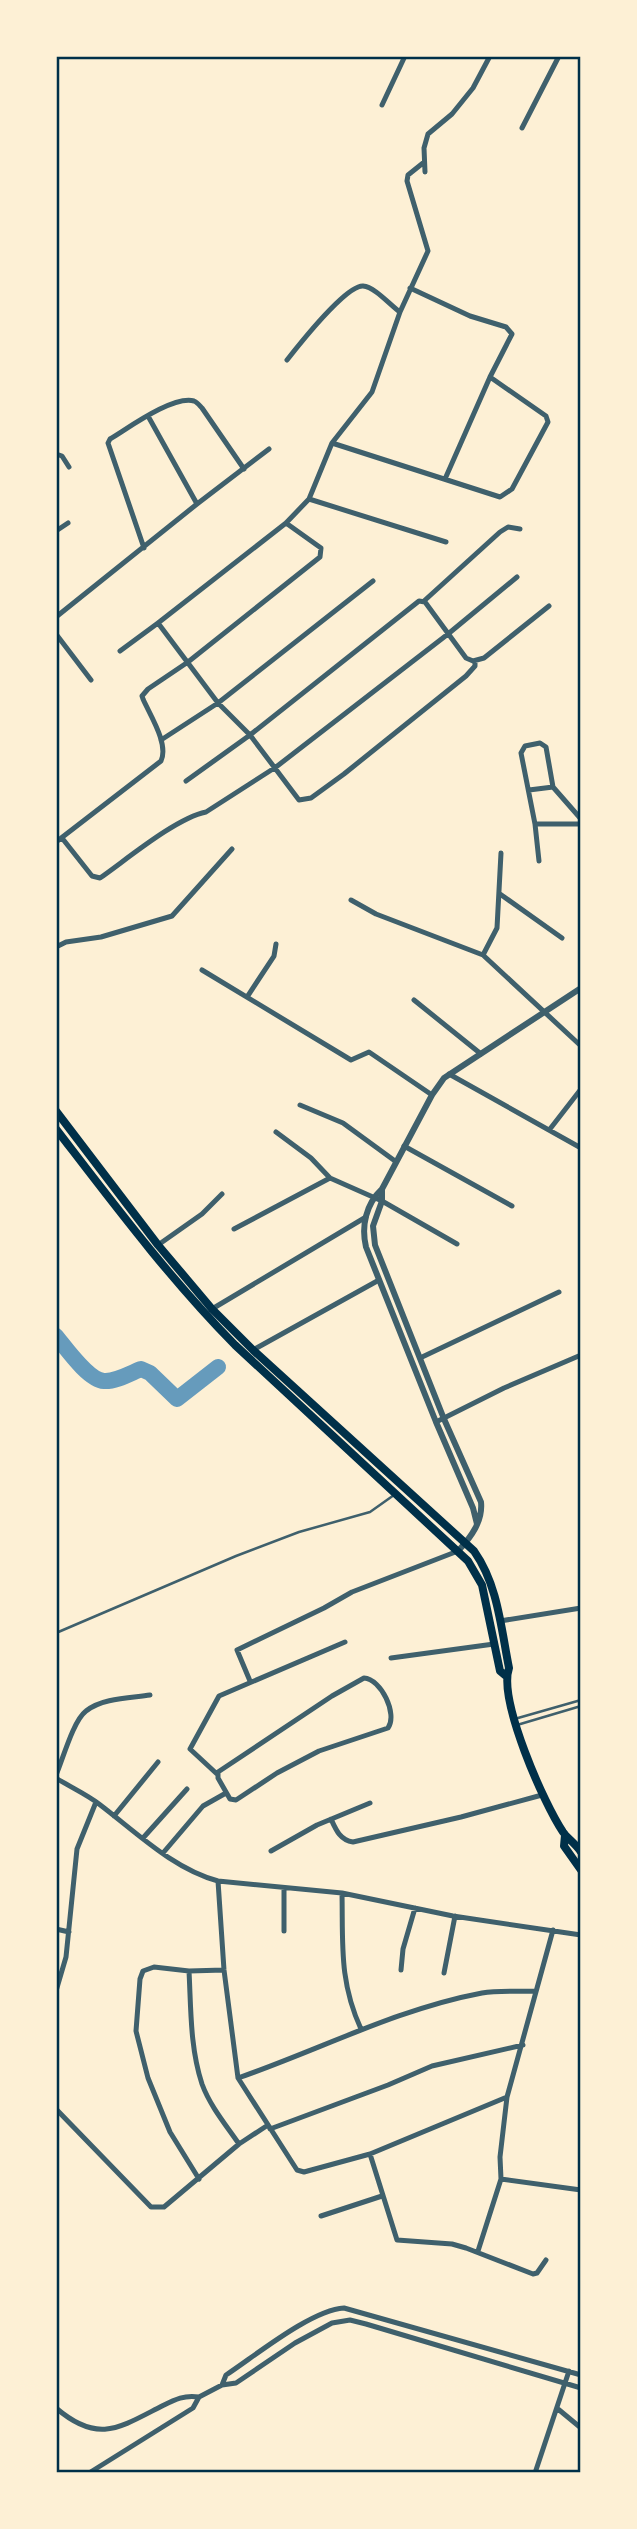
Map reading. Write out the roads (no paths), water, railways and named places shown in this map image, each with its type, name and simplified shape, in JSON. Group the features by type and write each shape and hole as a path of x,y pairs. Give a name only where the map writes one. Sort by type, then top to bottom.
{"main road":[{"path":"56,1111 158,1245 247,1348 468,1561 482,1585 500,1671 506,1676"},
{"path":"56,1129 198,1308 466,1542 483,1564 490,1577 500,1621 509,1668 506,1676 516,1722 542,1795 565,1835 573,1839 581,1852"},
{"path":"565,1835 564,1846 581,1870"}],"street":[{"path":"382,105 405,56"},
{"path":"425,172 424,148 428,134 452,114 473,88 490,56"},
{"path":"522,128 559,56"},
{"path":"575,56 581,57"},
{"path":"120,651 286,523 309,499 332,443 372,391 400,312 426,256 428,247 407,179 424,163"},
{"path":"287,360 332,308 356,288 363,286 369,289 400,312"},
{"path":"410,288 470,316 506,327 512,334 489,377 445,479"},
{"path":"332,443 500,497 504,496 516,483 548,422 546,416 489,377"},
{"path":"144,548 108,443 110,439 164,407 193,401 202,408 244,469"},
{"path":"148,416 197,503"},
{"path":"56,617 197,503 269,449"},
{"path":"56,454 62,456 69,467"},
{"path":"309,499 446,542"},
{"path":"56,531 68,523"},
{"path":"56,842 162,761 164,756 161,740 142,696 148,689 188,662 320,557 321,548 286,523"},
{"path":"186,781 250,735 418,602 424,601 500,533 508,527 520,529"},
{"path":"62,838 92,876 100,878 166,832 206,812 276,767 517,577"},
{"path":"161,740 218,703 373,581"},
{"path":"424,601 466,658 475,661 484,658 549,606"},
{"path":"158,623 218,703 250,735 299,800 311,798 466,676 475,666 475,661"},
{"path":"56,634 90,680"},
{"path":"539,861 521,752 525,746 540,743 546,747 553,787 581,822"},
{"path":"529,790 553,787"},
{"path":"535,824 581,822"},
{"path":"56,947 66,942 101,937 172,916 232,849"},
{"path":"484,955 497,928 501,853"},
{"path":"500,894 562,938"},
{"path":"351,900 376,914 484,955 581,1046"},
{"path":"247,998 274,956 276,944"},
{"path":"202,970 351,1060 365,1053 371,1054 432,1095"},
{"path":"477,1524 473,1508 379,1280 363,1234 366,1217 372,1198 382,1189 432,1095 449,1073 581,989"},
{"path":"414,1000 481,1054"},
{"path":"449,1073 581,1148"},
{"path":"550,1129 581,1089"},
{"path":"300,1105 343,1123 395,1161"},
{"path":"276,1132 311,1158 333,1180 382,1201 457,1244"},
{"path":"404,1146 512,1206"},
{"path":"234,1229 333,1180"},
{"path":"250,1681 237,1650 352,1592 459,1550 477,1524 482,1511 481,1502 444,1419 375,1245 373,1226 382,1201 382,1189"},
{"path":"158,1245 202,1214 222,1194"},
{"path":"212,1309 366,1217"},
{"path":"247,1348 387,1276"},
{"path":"419,1358 559,1292"},
{"path":"436,1422 504,1388 581,1355"},
{"path":"500,1621 581,1608"},
{"path":"217,1774 332,1696 364,1678 371,1678 378,1684 391,1713 392,1723 388,1728 319,1751 277,1773 236,1800 231,1800 217,1774 191,1753 191,1745 219,1696 345,1642"},
{"path":"391,1658 494,1644"},
{"path":"149,1695 113,1700 84,1712 56,1777 200,1876 218,1881 284,1889 342,1893 455,1916 581,1935"},
{"path":"114,1816 158,1762"},
{"path":"143,1838 187,1789"},
{"path":"163,1853 203,1806 226,1793"},
{"path":"331,1819 338,1834 353,1842 542,1795"},
{"path":"56,1991 64,1968 76,1849 96,1802"},
{"path":"271,1851 331,1819 370,1803"},
{"path":"218,1881 238,2078 293,2166 301,2172 370,2154 507,2097"},
{"path":"284,1889 284,1931"},
{"path":"342,1893 343,1969 346,1990 361,2029"},
{"path":"401,1970 403,1949 415,1908"},
{"path":"444,1973 455,1916"},
{"path":"56,1928 69,1932"},
{"path":"478,2251 501,2179 500,2157 507,2097 553,1930"},
{"path":"199,2179 165,2121 148,2078 136,2031 139,1979 143,1971 154,1967 189,1971 225,1970"},
{"path":"189,1971 194,2052 203,2084 215,2110 239,2144"},
{"path":"238,2078 361,2029 438,2004 484,1993 535,1991"},
{"path":"56,2109 152,2207 164,2207 239,2144 269,2127 388,2085 432,2066 523,2045"},
{"path":"370,2154 397,2240 452,2244 478,2251 533,2274 537,2273 546,2260"},
{"path":"501,2179 581,2190"},
{"path":"321,2216 382,2196"},
{"path":"222,2385 226,2375 310,2320 334,2309 344,2308 581,2375"},
{"path":"366,2324 369,2313"},
{"path":"89,2473 193,2408 199,2397 222,2385 236,2383 295,2343 341,2320 366,2324 581,2388"},
{"path":"288,2334 295,2343"},
{"path":"535,2473 569,2371"},
{"path":"56,2408 74,2423 91,2429 109,2430 184,2395 199,2397"},
{"path":"558,2409 581,2428"}],"lane":[{"path":"56,1633 299,1532 370,1512 396,1493"},
{"path":"516,1722 581,1700"},
{"path":"516,1722 581,1706"}],"waterway":[{"path":"56,1336 78,1363 98,1379 113,1380 141,1369 150,1373 177,1399 218,1367"}]}
